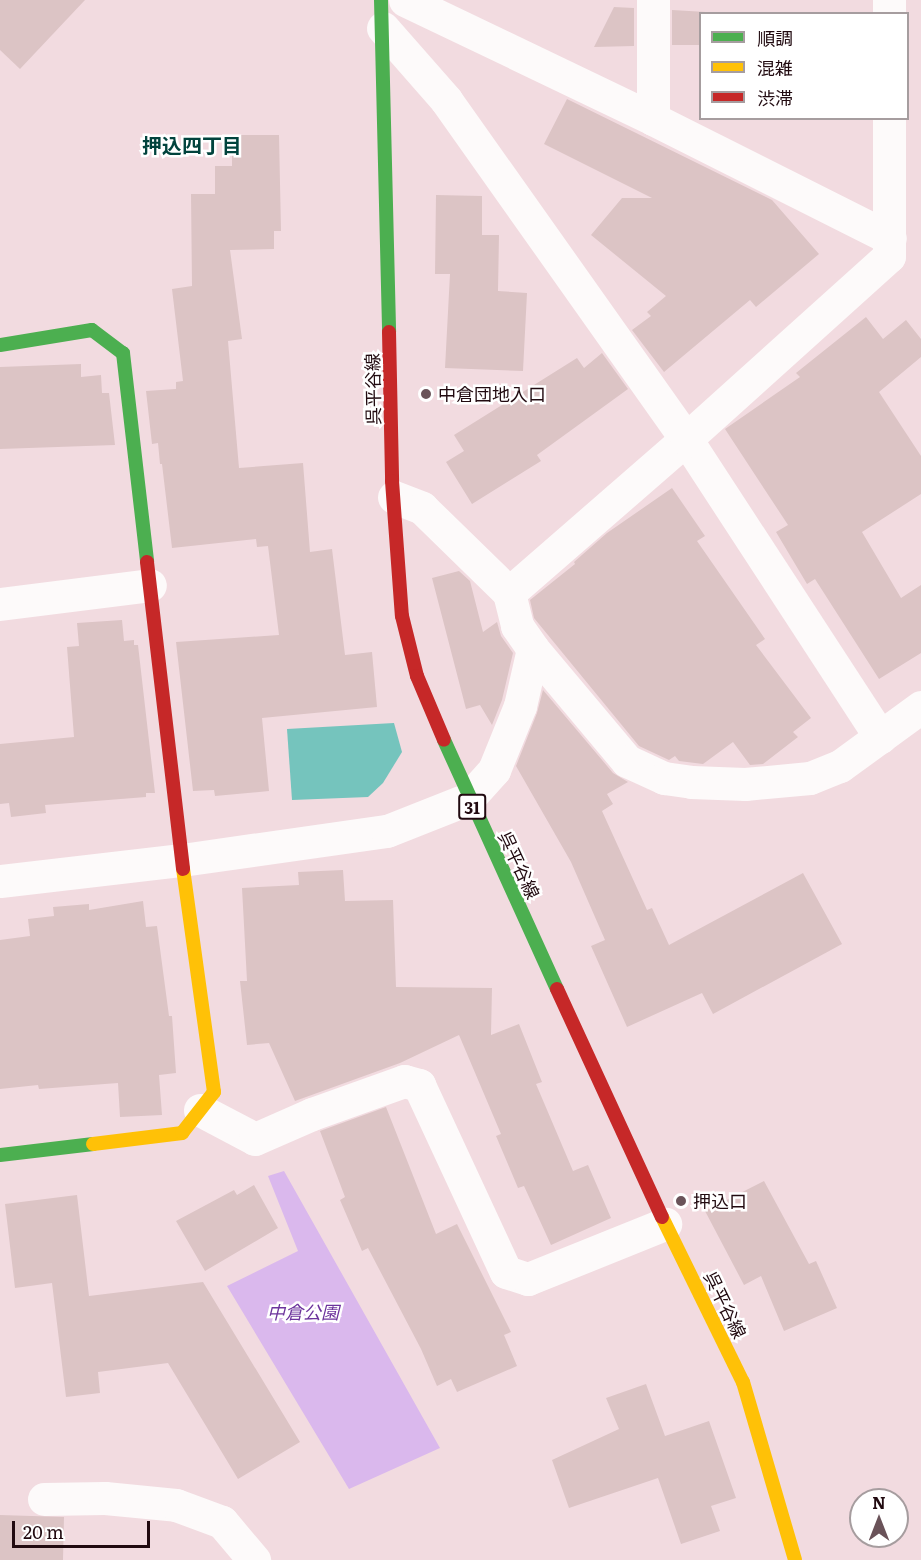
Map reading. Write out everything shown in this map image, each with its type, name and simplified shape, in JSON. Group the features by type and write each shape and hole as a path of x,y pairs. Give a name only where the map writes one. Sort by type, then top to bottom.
{"main road":[{"name":"呉平谷線","path":"382,14 393,496 402,616 417,676 468,799 665,1224 743,1382 795,1560"},
{"path":"0,345 92,330 123,353 182,860 214,1092 182,1133 0,1155"}],"street":[{"path":"405,0 653,118 890,238"},
{"path":"653,0 653,118"},
{"path":"382,14 446,100 686,438 879,737"},
{"path":"509,593 889,256 889,120"},
{"path":"393,496 422,508 509,593 517,626 627,761 664,778 691,782 745,784 810,778 840,766 921,707"},
{"path":"0,604 150,585"},
{"path":"0,881 182,860 387,831 468,799 494,770 520,706 533,648"},
{"path":"200,1110 255,1139 312,1114 404,1081 419,1085 506,1272 528,1279 665,1224"},
{"path":"44,1499 105,1498 176,1505 222,1522 254,1560"}],"green space":[{"name":"中倉公園","path":"284,1171 440,1448 349,1489 227,1286 298,1251 268,1176"}],"water":[{"path":"394,723 402,752 383,783 368,797 292,800 287,729"}],"building":[{"path":"0,0 85,0 20,69 0,50"},
{"path":"614,7 634,8 634,46 594,47"},
{"path":"672,10 706,12 699,12 699,45 672,45"},
{"path":"567,99 772,200 819,254 756,307 750,300 664,372 632,330 651,316 647,312 666,296 591,235 622,198 652,198 544,144"},
{"path":"232,135 279,135 281,231 274,231 274,249 230,250 242,339 228,341 239,468 303,463 310,552 332,549 345,655 372,652 377,707 262,718 269,791 215,796 214,790 193,791 176,642 279,635 268,546 257,547 256,539 172,548 162,464 160,464 158,443 152,444 146,391 176,389 176,382 183,381 172,289 192,286 191,194 215,194 215,166 232,166"},
{"path":"436,195 482,196 482,235 499,235 498,291 527,293 523,371 445,368 450,274 435,274"},
{"path":"866,317 883,339 906,320 921,339 921,357 879,392 921,456 921,494 862,532 901,598 921,585 921,653 879,679 815,579 807,584 776,532 788,525 725,429 800,377 796,373"},
{"path":"602,353 628,389 537,455 541,461 472,504 446,462 464,451 454,435 577,358 584,368"},
{"path":"81,364 81,377 101,375 102,393 109,393 115,445 0,449 0,367"},
{"path":"672,488 705,536 697,541 765,639 756,645 811,718 793,732 798,737 763,764 750,765 733,742 703,764 679,761 675,756 669,760 639,746 534,618 530,600 575,564 574,562 607,533"},
{"path":"459,571 470,581 483,632 497,622 501,636 513,653 502,700 492,725 480,705 466,709 432,578"},
{"path":"122,620 124,641 134,640 134,645 138,645 155,793 146,793 146,797 45,805 46,813 11,817 9,803 0,804 0,744 74,737 67,647 79,646 77,623"},
{"path":"543,690 613,773 628,782 607,794 613,804 602,811 647,910 652,908 669,945 803,873 842,944 713,1014 702,993 627,1027 591,946 605,940 571,862 516,766 537,713"},
{"path":"343,870 345,901 393,900 396,987 492,988 491,1035 519,1024 542,1082 536,1084 573,1171 588,1165 611,1218 551,1245 524,1186 518,1188 496,1136 501,1134 459,1035 400,1063 295,1101 269,1043 247,1045 240,981 247,981 242,888 299,885 298,872"},
{"path":"143,901 146,927 157,926 169,1016 172,1016 176,1073 159,1075 162,1115 120,1117 118,1083 39,1089 38,1085 0,1089 0,940 30,936 28,919 54,916 53,907 89,904 89,910"},
{"path":"386,1107 436,1234 457,1224 511,1332 504,1335 517,1366 457,1392 451,1379 437,1386 421,1349 368,1248 362,1251 340,1200 345,1197 320,1131"},
{"path":"764,1181 809,1264 816,1261 837,1308 784,1331 761,1276 744,1285 705,1211"},
{"path":"254,1185 278,1228 205,1271 176,1221 234,1190 237,1195"},
{"path":"77,1195 89,1296 203,1282 300,1442 238,1479 168,1363 98,1372 100,1393 66,1397 52,1283 15,1288 5,1204"},
{"path":"646,1384 665,1436 709,1421 736,1498 711,1506 720,1531 681,1544 658,1478 569,1508 552,1460 619,1429 606,1398"},
{"path":"0,1515 64,1517 63,1560 0,1560"}],"traffic: fast":[{"path":"381,0 389,332"},
{"path":"0,345 92,330 123,353 147,562"},
{"path":"444,740 557,989"},
{"path":"0,1155 93,1144"}],"traffic: slow":[{"path":"93,1144 182,1133 214,1092 183,869"},
{"path":"662,1217 743,1382 795,1560"}],"traffic: jam":[{"path":"389,332 392,481 402,616 417,676 444,740"},
{"path":"147,562 183,869"},
{"path":"557,989 662,1217"}],"place":[{"name":"中倉団地入口","path":"426,394"},
{"name":"押込口","path":"681,1201"}],"district":[{"name":"押込四丁目","path":"192,144"}]}
